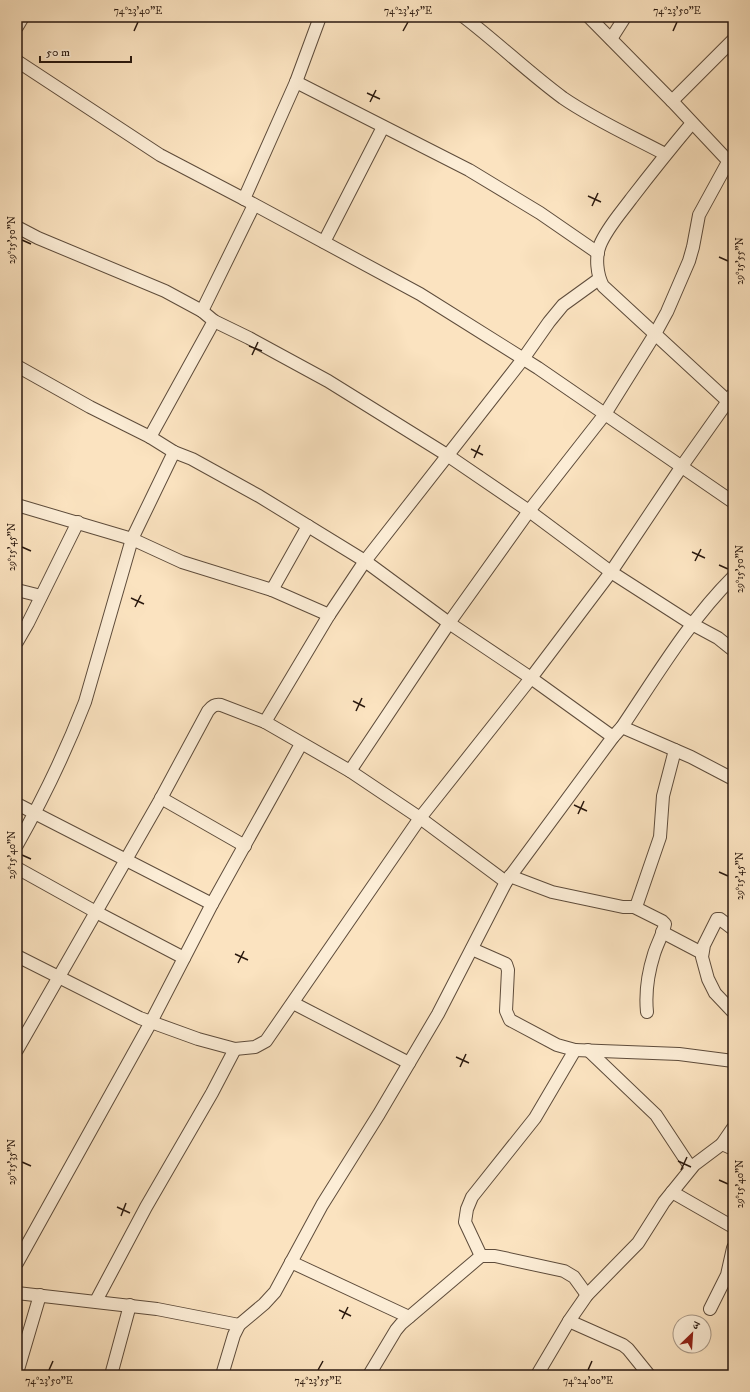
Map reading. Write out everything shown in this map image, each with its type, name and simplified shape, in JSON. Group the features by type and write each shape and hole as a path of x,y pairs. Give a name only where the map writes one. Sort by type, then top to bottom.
{"street":[{"path":"17,28 23,17"},
{"path":"202,311 249,202 320,17"},
{"path":"464,17 489,36 539,80 565,99 587,113 665,154"},
{"path":"350,771 449,623 529,511 605,414 667,312 689,261 699,215 731,164 672,101 589,17"},
{"path":"612,39 625,17"},
{"path":"672,101 733,40"},
{"path":"17,61 160,155 420,294 538,368 733,502"},
{"path":"296,82 469,170 540,213 598,252"},
{"path":"17,956 140,1018 151,1022 235,1049 255,1048 266,1042 420,818 531,678 611,572 682,466 731,400 655,334 603,286 599,279 598,252 600,245 613,224 665,154 692,123"},
{"path":"324,242 384,127"},
{"path":"17,227 38,238 165,291 202,311 214,321 249,338 328,381 447,455 529,511 611,572 692,624 718,638 733,650"},
{"path":"265,722 329,615 365,561 523,359 563,305 599,279"},
{"path":"150,437 214,321"},
{"path":"17,366 90,407 150,437 174,452 192,459 308,526 365,561 449,623 531,678 613,737"},
{"path":"17,845 35,813 66,749 86,702 132,539 174,452"},
{"path":"17,505 132,539 182,562 272,590 329,615"},
{"path":"17,642 78,522"},
{"path":"272,590 308,526"},
{"path":"222,1375 238,1326 264,1304 274,1292 322,1205 379,1114 438,1014 508,879 622,727 692,624 716,594 733,576"},
{"path":"17,590 41,596"},
{"path":"17,1050 212,706 216,704 265,722 350,771 508,879 552,892 634,907 662,921 665,924 649,972 646,992 647,1012"},
{"path":"622,727 675,750 733,779"},
{"path":"17,1263 151,1022 212,904 301,744"},
{"path":"634,907 660,836 663,796 675,750"},
{"path":"161,798 245,846"},
{"path":"17,804 212,904"},
{"path":"17,868 96,912 184,958"},
{"path":"732,1011 716,993 708,979 702,953 704,945 717,919 720,919 733,929"},
{"path":"662,932 702,953"},
{"path":"472,949 506,964 508,970 506,1011 510,1020 557,1045 575,1050 672,1054 733,1061"},
{"path":"293,1003 409,1063"},
{"path":"96,1301 146,1207 212,1093 235,1049"},
{"path":"481,1256 465,1222 467,1208 472,1197 535,1118 575,1050"},
{"path":"588,1050 656,1115 691,1168"},
{"path":"537,1375 569,1321 587,1295 638,1243 672,1192 691,1168 727,1147 733,1128"},
{"path":"672,1192 733,1227"},
{"path":"710,1309 727,1274 733,1248"},
{"path":"369,1375 396,1330 409,1317 481,1256 495,1256 564,1271 574,1277 587,1295"},
{"path":"291,1262 409,1317"},
{"path":"17,1293 157,1308 238,1326"},
{"path":"17,1373 40,1295"},
{"path":"111,1375 130,1305"},
{"path":"569,1321 623,1345 649,1375"}]}
